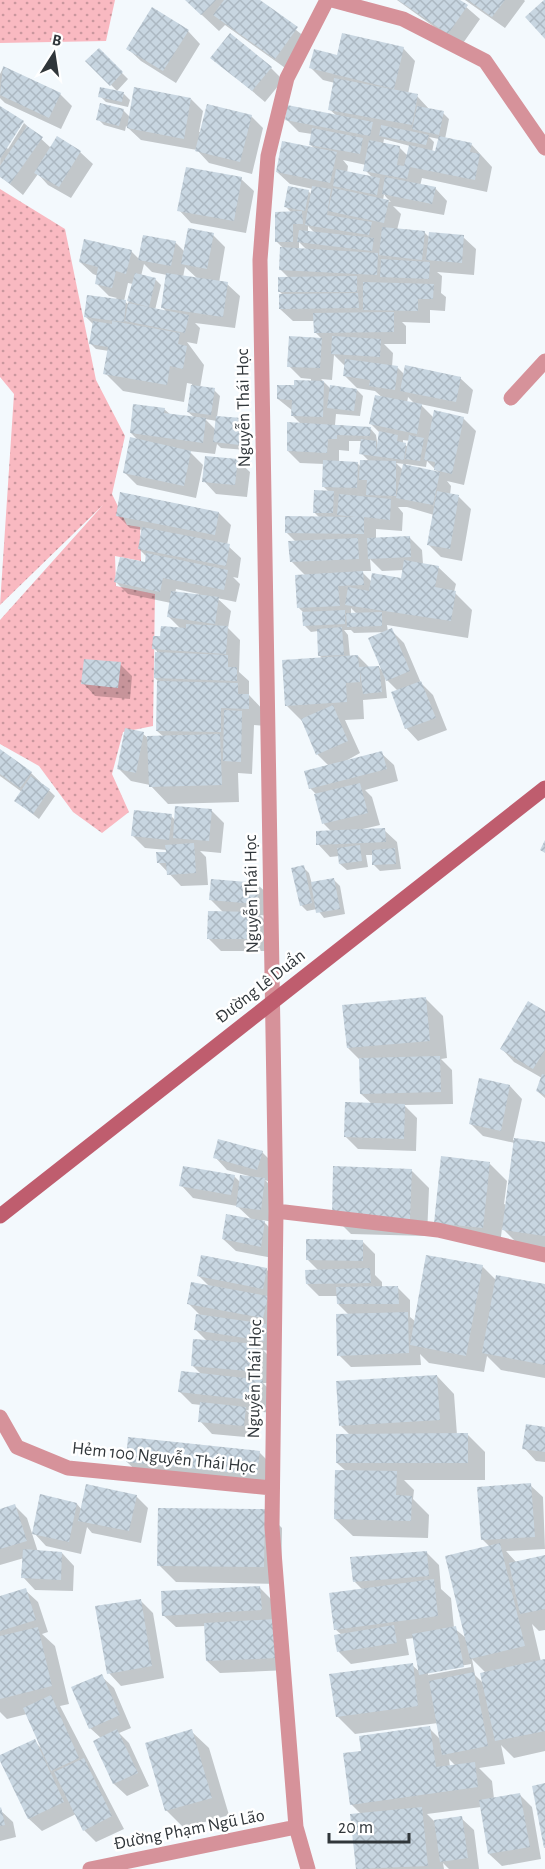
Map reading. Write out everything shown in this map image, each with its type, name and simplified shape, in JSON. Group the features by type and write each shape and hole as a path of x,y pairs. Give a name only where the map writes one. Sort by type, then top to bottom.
{"street":[{"name":"Nguyễn Thái Học","path":"308,1869 296,1827 272,1527 276,1211 260,260 268,156 287,78 327,0"},
{"path":"332,0 403,19 485,61 545,148"},
{"path":"511,398 545,361"},
{"name":"Đường Lê Duẩn","path":"0,1216 545,788"},
{"path":"276,1211 438,1230 545,1254"},
{"name":"Hẻm 100 Nguyễn Thái Học","path":"0,1417 17,1447 68,1468 272,1488"},
{"name":"Đường Phạm Ngũ Lão","path":"90,1869 296,1827"}],"shaded area":[{"path":"0,0 115,0 106,41 0,43"},
{"path":"0,189 65,229 96,380 125,436 112,494 127,525 140,527 141,561 115,556 116,586 155,594 153,726 123,732 112,774 129,812 102,833 73,812 39,766 0,744 0,620 103,505 0,605 14,394 0,377"}],"building":[{"path":"185,0 216,0 201,15"},
{"path":"224,0 260,0 298,27 275,59 213,15"},
{"path":"398,0 460,0 468,5 448,34"},
{"path":"468,0 505,0 492,17"},
{"path":"545,0 545,39 525,17"},
{"path":"152,7 189,30 163,71 126,49"},
{"path":"230,33 272,67 252,91 210,58"},
{"path":"342,33 404,47 394,89 309,68 314,49 337,55"},
{"path":"99,48 123,72 110,86 85,61"},
{"path":"3,66 61,93 49,118 0,95"},
{"path":"334,78 418,94 412,125 328,110"},
{"path":"100,87 124,92 122,102 98,97"},
{"path":"134,87 191,98 184,139 127,128"},
{"path":"100,103 124,109 119,126 96,120"},
{"path":"207,104 252,115 240,162 195,151"},
{"path":"287,105 373,122 370,136 285,120"},
{"path":"0,106 24,121 0,159"},
{"path":"417,106 444,111 439,135 412,129"},
{"path":"381,125 429,135 426,145 379,136"},
{"path":"27,126 43,137 10,184 0,177 0,166"},
{"path":"312,128 363,138 360,154 309,145"},
{"path":"57,136 81,151 59,187 34,173"},
{"path":"439,136 472,143 470,152 480,154 475,180 410,167 407,179 363,171 369,140 400,146 397,165 404,166 409,145 435,151"},
{"path":"282,141 337,152 330,183 276,172"},
{"path":"186,167 242,177 234,221 177,211"},
{"path":"336,169 380,178 377,195 333,186"},
{"path":"385,177 436,187 432,204 382,194"},
{"path":"288,186 309,190 305,211 284,207"},
{"path":"312,186 331,189 327,215 372,222 369,235 305,225"},
{"path":"333,188 389,200 384,223 328,211"},
{"path":"302,211 303,224 293,224 293,242 275,242 275,212"},
{"path":"382,227 425,231 422,260 379,255"},
{"path":"188,228 214,233 207,269 181,264"},
{"path":"299,230 374,238 372,251 297,242"},
{"path":"429,232 464,235 462,263 426,260"},
{"path":"143,235 176,241 171,266 138,260"},
{"path":"84,239 132,250 126,274 116,271 112,288 95,284 98,267 79,262"},
{"path":"280,247 378,253 377,275 279,270"},
{"path":"381,259 430,262 429,279 380,277"},
{"path":"135,273 156,278 149,307 127,301"},
{"path":"166,273 228,282 223,317 161,308"},
{"path":"357,276 357,292 278,292 278,277"},
{"path":"363,282 434,284 433,299 418,299 418,311 363,310"},
{"path":"358,293 359,308 279,309 279,294"},
{"path":"87,295 126,300 124,322 84,317"},
{"path":"128,303 189,315 185,333 125,321"},
{"path":"394,312 394,332 314,333 313,313"},
{"path":"93,321 112,324 112,321 180,333 178,344 187,346 183,369 170,366 167,385 103,374 108,347 89,344"},
{"path":"289,336 322,338 320,368 287,367"},
{"path":"332,336 381,339 380,357 331,354"},
{"path":"345,359 398,366 395,390 369,386 370,380 343,376"},
{"path":"405,365 461,377 456,402 400,391"},
{"path":"294,380 324,381 323,417 291,416 292,400 277,399 277,385 294,385"},
{"path":"191,385 215,388 211,415 187,412"},
{"path":"330,385 357,389 354,411 327,408"},
{"path":"375,395 422,404 417,434 369,424"},
{"path":"133,404 165,408 164,413 206,418 203,443 130,433"},
{"path":"434,410 464,417 452,474 434,470 435,462 424,460"},
{"path":"216,416 242,418 240,445 213,442"},
{"path":"287,422 371,427 370,436 337,435 337,439 328,439 327,453 287,451"},
{"path":"379,431 398,435 397,441 406,443 404,460 359,454 361,439 376,441 376,452"},
{"path":"409,435 424,438 420,461 405,459"},
{"path":"130,437 191,451 184,486 123,473"},
{"path":"205,456 238,459 235,485 202,482"},
{"path":"323,460 358,462 357,488 322,487"},
{"path":"360,460 396,461 396,496 366,495 367,480 359,480"},
{"path":"403,464 440,472 433,505 396,498"},
{"path":"314,490 334,491 333,513 313,513"},
{"path":"437,491 459,495 450,549 427,545"},
{"path":"120,492 219,512 215,535 116,516"},
{"path":"339,494 391,499 390,520 364,517 364,534 285,533 285,516 356,517 337,515"},
{"path":"142,527 230,544 226,566 138,549"},
{"path":"410,536 411,557 368,559 367,538"},
{"path":"358,538 359,559 290,562 288,541"},
{"path":"146,553 228,570 224,590 163,578 160,592 114,582 120,557 145,562"},
{"path":"404,560 439,566 435,587 456,591 451,621 345,605 348,587 369,591 372,573 401,578"},
{"path":"363,571 364,585 338,586 340,606 297,608 295,575"},
{"path":"171,591 219,597 215,624 167,617"},
{"path":"345,610 345,624 303,626 302,612"},
{"path":"382,612 382,626 347,627 346,613"},
{"path":"186,624 228,626 226,654 152,649 153,636 160,636 161,626 186,628"},
{"path":"342,627 344,655 318,656 317,629"},
{"path":"392,628 410,671 386,681 368,638"},
{"path":"155,652 228,655 228,667 237,667 237,681 154,678"},
{"path":"358,655 359,667 379,666 382,692 363,694 360,671 360,682 346,683 347,702 285,706 282,660"},
{"path":"84,659 121,662 118,688 81,684"},
{"path":"157,681 238,683 238,694 249,694 249,709 221,708 221,732 156,731"},
{"path":"421,681 436,718 405,729 391,692"},
{"path":"333,705 348,741 316,755 301,719"},
{"path":"224,710 242,711 241,762 223,761"},
{"path":"125,728 144,732 136,773 117,769"},
{"path":"220,734 222,785 149,787 147,736"},
{"path":"0,749 32,772 20,788 0,774"},
{"path":"382,751 387,769 309,789 304,771"},
{"path":"31,776 50,789 33,814 14,801"},
{"path":"360,783 368,813 322,824 314,794"},
{"path":"175,806 212,809 209,841 173,838"},
{"path":"134,810 172,814 169,840 131,836"},
{"path":"385,828 386,842 316,845 316,831"},
{"path":"545,840 545,853 540,850"},
{"path":"194,843 196,873 167,875 166,863 157,863 156,852 166,852 165,845"},
{"path":"360,845 362,861 339,864 337,848"},
{"path":"395,848 396,864 372,865 372,850"},
{"path":"304,865 312,903 300,906 291,868"},
{"path":"334,878 340,909 316,913 311,882"},
{"path":"211,879 259,883 257,904 209,900"},
{"path":"208,911 259,912 259,939 207,939"},
{"path":"426,997 430,1041 347,1048 342,1005"},
{"path":"528,1001 545,1011 545,1050 533,1069 500,1049"},
{"path":"440,1056 441,1092 360,1094 359,1058"},
{"path":"542,1074 545,1075 545,1095 536,1091"},
{"path":"479,1078 510,1085 501,1131 469,1124"},
{"path":"345,1102 405,1104 404,1139 344,1137"},
{"path":"514,1138 545,1142 545,1236 502,1230"},
{"path":"218,1139 263,1151 257,1170 213,1158"},
{"path":"441,1156 490,1162 483,1228 434,1223"},
{"path":"183,1166 235,1175 231,1195 179,1186"},
{"path":"333,1166 412,1169 410,1219 332,1217"},
{"path":"240,1175 265,1178 261,1210 236,1207"},
{"path":"226,1214 265,1221 261,1247 222,1239"},
{"path":"306,1239 363,1240 363,1261 306,1260"},
{"path":"201,1255 267,1268 263,1289 197,1276"},
{"path":"426,1255 483,1265 466,1356 410,1345"},
{"path":"370,1268 371,1283 306,1284 305,1270"},
{"path":"496,1275 545,1284 545,1365 482,1353"},
{"path":"191,1282 268,1296 263,1318 187,1304"},
{"path":"398,1286 399,1304 337,1304 336,1287"},
{"path":"408,1312 409,1353 337,1356 336,1314"},
{"path":"196,1314 266,1324 264,1341 194,1330"},
{"path":"193,1339 259,1344 258,1372 191,1366"},
{"path":"181,1371 263,1380 260,1401 178,1392"},
{"path":"437,1375 440,1420 339,1426 336,1381"},
{"path":"200,1402 246,1407 244,1426 198,1422"},
{"path":"526,1424 545,1427 545,1452 522,1449"},
{"path":"468,1433 468,1463 336,1463 336,1434"},
{"path":"128,1437 260,1451 257,1475 126,1462"},
{"path":"335,1470 397,1471 396,1495 412,1496 411,1521 334,1519"},
{"path":"531,1483 535,1537 481,1540 477,1487"},
{"path":"86,1484 137,1495 129,1531 78,1521"},
{"path":"40,1494 77,1503 69,1542 32,1534"},
{"path":"15,1504 27,1541 0,1549 0,1509"},
{"path":"158,1508 265,1509 264,1567 157,1566"},
{"path":"500,1543 525,1646 470,1659 445,1556"},
{"path":"23,1549 62,1552 61,1580 21,1578"},
{"path":"427,1551 429,1576 353,1582 350,1557"},
{"path":"545,1555 545,1609 520,1614 509,1563"},
{"path":"434,1579 438,1616 334,1630 329,1593"},
{"path":"260,1586 262,1610 162,1616 161,1591"},
{"path":"26,1588 36,1620 0,1631 0,1596"},
{"path":"141,1599 152,1666 107,1674 95,1606"},
{"path":"275,1619 277,1658 206,1661 204,1623"},
{"path":"394,1625 397,1643 337,1652 334,1635"},
{"path":"456,1626 464,1667 419,1675 412,1634"},
{"path":"38,1627 52,1686 0,1699 0,1636"},
{"path":"545,1659 545,1731 495,1741 480,1673"},
{"path":"413,1663 418,1706 336,1717 329,1674"},
{"path":"474,1672 488,1746 442,1755 429,1681"},
{"path":"102,1674 120,1715 89,1729 71,1687"},
{"path":"51,1695 79,1758 51,1771 23,1708"},
{"path":"430,1726 436,1767 475,1762 478,1787 350,1805 343,1753 361,1751 359,1736"},
{"path":"117,1729 138,1773 113,1784 93,1741"},
{"path":"192,1729 212,1798 165,1811 145,1743"},
{"path":"35,1739 64,1802 28,1819 0,1761 0,1755"},
{"path":"84,1758 112,1816 83,1831 54,1772"},
{"path":"545,1783 545,1848 544,1848 532,1786"},
{"path":"520,1793 530,1847 488,1854 479,1800"},
{"path":"422,1807 428,1866 356,1869 350,1814"},
{"path":"0,1808 5,1825 0,1826"},
{"path":"462,1816 468,1858 440,1862 434,1820"}]}
